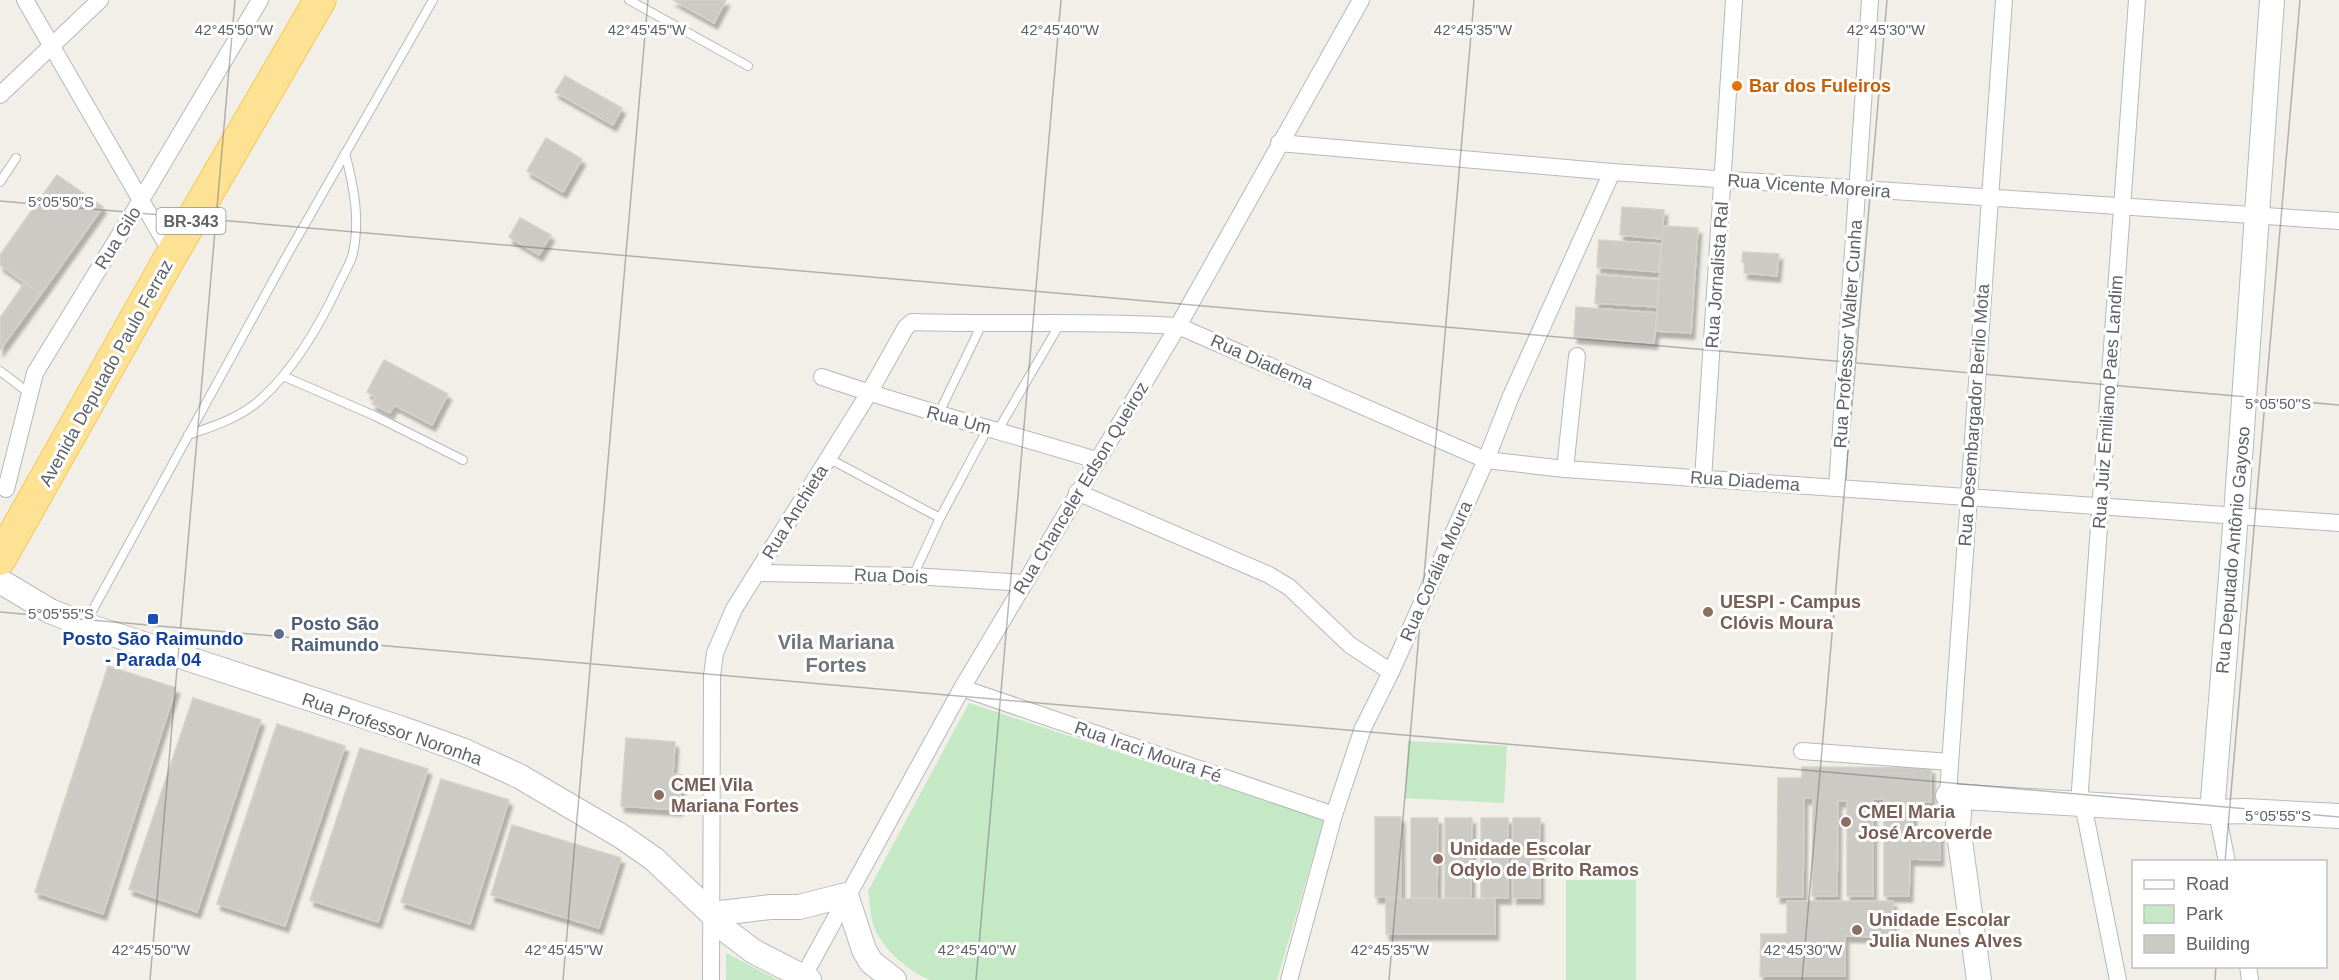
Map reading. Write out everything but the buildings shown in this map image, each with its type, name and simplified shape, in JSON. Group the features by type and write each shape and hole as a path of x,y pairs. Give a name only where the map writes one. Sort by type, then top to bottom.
{"highway":[{"name":"Avenida Deputado Paulo Ferraz","path":"0,559 172,254 320,0"}],"street":[{"path":"25,0 172,254"},
{"path":"0,95 100,0"},
{"name":"Rua Gilo","path":"2,484 34,373 141,200 260,0"},
{"name":"Rua Chanceler Edson Queiroz","path":"806,979 846,896 962,688 1178,326 1361,0"},
{"name":"Rua Jornalista Ral","path":"1703,478 1734,0"},
{"name":"Rua Professor Walter Cunha","path":"1837,488 1870,0"},
{"name":"Rua Desembargador Berilo Mota","path":"1976,975 1950,762 2004,0"},
{"name":"Rua Juiz Emiliano Paes Landim","path":"2118,980 2081,804 2137,0"},
{"name":"Rua Deputado Antônio Gayoso","path":"2227,860 2214,812 2272,0"},
{"name":"Rua Vicente Moreira","path":"1279,143 1612,172 2339,221"},
{"name":"Rua Corália Moura","path":"1289,980 1334,815 1363,728 1391,672 1486,460 1511,396 1612,172"},
{"name":"Rua Anchieta","path":"711,980 712,666 722,633 745,590 869,393 906,327 912,322 982,324 1127,322 1178,326"},
{"name":"Rua Diadema","path":"1178,326 1486,460 1565,469 2339,523"},
{"path":"1565,469 1576,356"},
{"name":"Rua Um","path":"822,377 938,415 1096,460"},
{"path":"2,484 24,519"},
{"path":"1077,492 1269,575 1289,587 1350,645 1391,672"},
{"name":"Rua Dois","path":"757,573 913,576 1025,583"},
{"name":"Rua Professor Noronha","path":"0,581 50,611 85,625 403,729 472,754 519,776 621,836 654,859 728,932 753,951 806,979"},
{"name":"Rua Iraci Moura Fé","path":"962,688 1334,815"},
{"path":"1802,751 1950,762"},
{"path":"1954,797 2214,812 2245,811 2339,816"},
{"path":"712,914 799,906 846,896 864,950 872,962 894,980"}],"lane":[{"path":"85,625 345,153 433,0"},
{"path":"629,0 748,66"},
{"path":"188,435 227,422 260,400 283,376 331,302 351,257 356,222 355,188 345,153"},
{"path":"0,182 16,158"},
{"path":"913,576 940,518 1061,322"},
{"path":"938,415 982,324"},
{"path":"0,371 29,393"},
{"path":"283,376 375,416 463,460"},
{"path":"828,458 940,518"}],"green space":[{"path":"969,703 1324,820 1277,980 930,980 896,958 877,933 872,920 868,891"},
{"path":"1408,741 1507,746 1504,803 1405,798"},
{"path":"1566,880 1636,880 1636,980 1566,980"},
{"path":"726,953 778,980 726,980"}],"place":[{"name":"Bar dos Fuleiros","path":"1737,86"},
{"name":"UESPI - Campus Clóvis Moura","path":"1708,612"},
{"name":"Posto São Raimundo - Parada 04","path":"153,619"},
{"name":"Posto São Raimundo","path":"279,634"},
{"name":"CMEI Vila Mariana Fortes","path":"659,795"},
{"name":"CMEI Maria José Arcoverde","path":"1846,822"},
{"name":"Unidade Escolar Odylo de Brito Ramos","path":"1438,859"},
{"name":"Unidade Escolar Julia Nunes Alves","path":"1857,930"}],"district":[{"name":"Vila Mariana Fortes","path":"836,654"}]}
